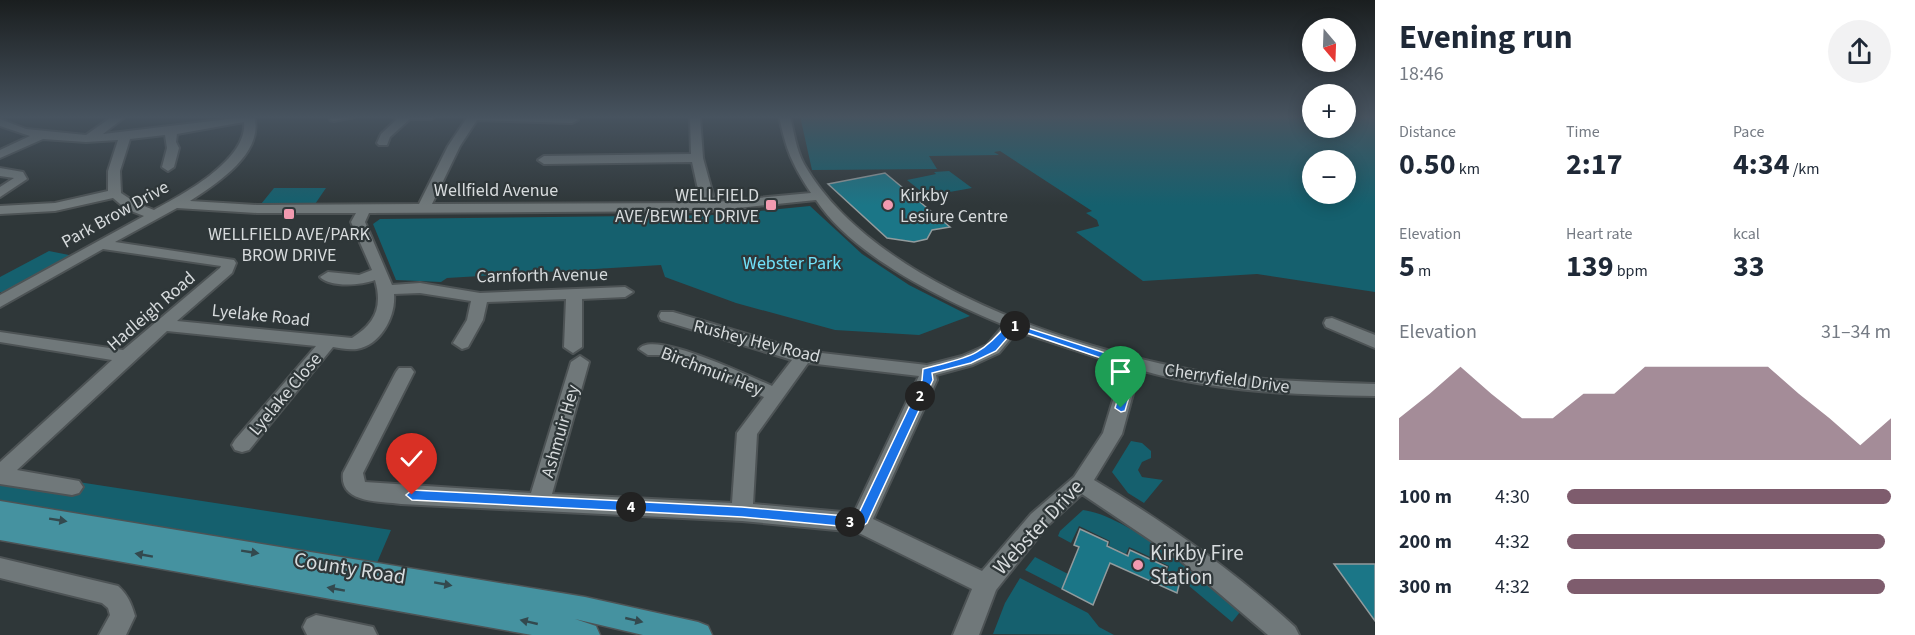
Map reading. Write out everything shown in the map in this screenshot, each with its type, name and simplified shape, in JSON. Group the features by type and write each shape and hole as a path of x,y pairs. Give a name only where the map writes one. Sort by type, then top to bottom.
{"main road":[{"name":"County Road","path":"0,511 574,607 698,635"},
{"name":"County Road","path":"0,530 522,620 585,635"}],"street":[{"path":"0,154 18,146"},
{"path":"122,146 114,171 116,194 131,206 154,215"},
{"path":"168,167 172,146"},
{"name":"Park Brow Drive","path":"0,302 174,204 231,162 244,146"},
{"path":"425,205 454,146"},
{"path":"696,146 697,158 709,207"},
{"name":"Cherryfield Drive","path":"792,146 797,163 818,196 850,228 890,259 955,297 1013,325 1127,362 1228,381 1288,388 1375,390"},
{"path":"543,160 697,158"},
{"path":"0,172 19,176 21,179 0,193"},
{"path":"0,210 55,207 116,194"},
{"name":"Wellfield Avenue","path":"174,204 254,209 364,210 425,205 709,207 818,196"},
{"path":"364,210 358,222 388,290"},
{"name":"Hadleigh Road","path":"0,475 127,356 227,270 229,263 102,244"},
{"path":"337,274 361,280 379,273"},
{"name":"Carnforth Avenue","path":"388,290 420,288 480,298 574,296 625,291"},
{"name":"Lyelake Road","path":"162,325 356,344 370,337 388,314 388,290"},
{"name":"Ashmuir Hey","path":"540,500 577,355 574,296"},
{"path":"462,343 475,320 480,298"},
{"name":"Rushey Hey Road","path":"667,316 803,357 927,371 968,361 993,349 1013,325"},
{"path":"1332,323 1369,336"},
{"path":"0,337 33,345 127,356"},
{"name":"Lyelake Close","path":"242,446 328,342"},
{"name":"Birchmuir Hey","path":"648,349 665,349 774,394"},
{"path":"742,512 747,433 803,357"},
{"name":"Webster Drive","path":"966,635 986,584 1021,539 1081,483 1112,434 1126,387 1133,381 1127,362"},
{"path":"860,523 927,380 927,371"},
{"path":"405,372 353,473 352,482 358,490 401,495 540,500 742,512 860,523 986,584"},
{"path":"0,475 72,487"},
{"path":"1081,483 1138,517 1204,563 1286,635"},
{"path":"0,568 109,594 122,608 123,616 112,635"},
{"path":"316,627 364,635"}],"green space":[{"path":"807,146 1375,146 1375,292 1257,274 1143,281 1076,232 1099,226 1097,220 1086,213 1092,211 1000,151 994,152 999,155 929,156 937,169 812,170"},
{"path":"949,171 972,188 927,196 907,180 936,174 934,172"},
{"path":"274,188 326,188 311,210 257,209"},
{"name":"Webster Park","path":"810,206 862,254 909,285 970,316 919,335 835,330 736,303 665,277 661,265 447,278 441,282 396,280 373,224 380,219 717,215"},
{"path":"49,251 79,257 12,295 0,292 0,277"},
{"path":"1131,441 1142,443 1151,451 1151,458 1142,462 1138,470 1142,477 1163,480 1144,503 1128,493 1112,472"},
{"path":"0,470 391,530 373,572 0,501"},
{"path":"1083,510 1121,524 1143,537 1187,568 1240,612 1232,622 1182,580 1167,573 1169,566 1129,547 1126,554 1109,546 1110,541 1079,526 1071,543 1058,536 1060,531"},
{"path":"1035,557 1068,574 1062,589 1025,570"},
{"path":"1020,578 1088,613 1099,627 1114,635 993,634 1005,603"}],"building":[{"name":"Kirkby Lesiure Centre","path":"885,173 950,227 932,230 927,239 914,242 887,238 828,184"},
{"name":"Kirkby Fire Station","path":"1080,529 1108,542 1107,546 1128,556 1130,550 1167,567 1165,573 1180,581 1177,593 1110,563 1093,605 1062,589 1079,547 1074,545"},
{"path":"1334,564 1375,564 1375,621"}],"place":[{"name":"WELLFIELD AVE/BEWLEY DRIVE","path":"771,205"},
{"name":"Kirkby Lesiure Centre","path":"888,205"},
{"name":"WELLFIELD AVE/PARK BROW DRIVE","path":"289,214"},
{"name":"Kirkby Fire Station","path":"1138,565"}],"route":[{"path":"412,495 742,512 860,523 927,380 927,371 968,361 993,349 1013,325 1118,360 1119,379 1126,387 1121,408"}]}
